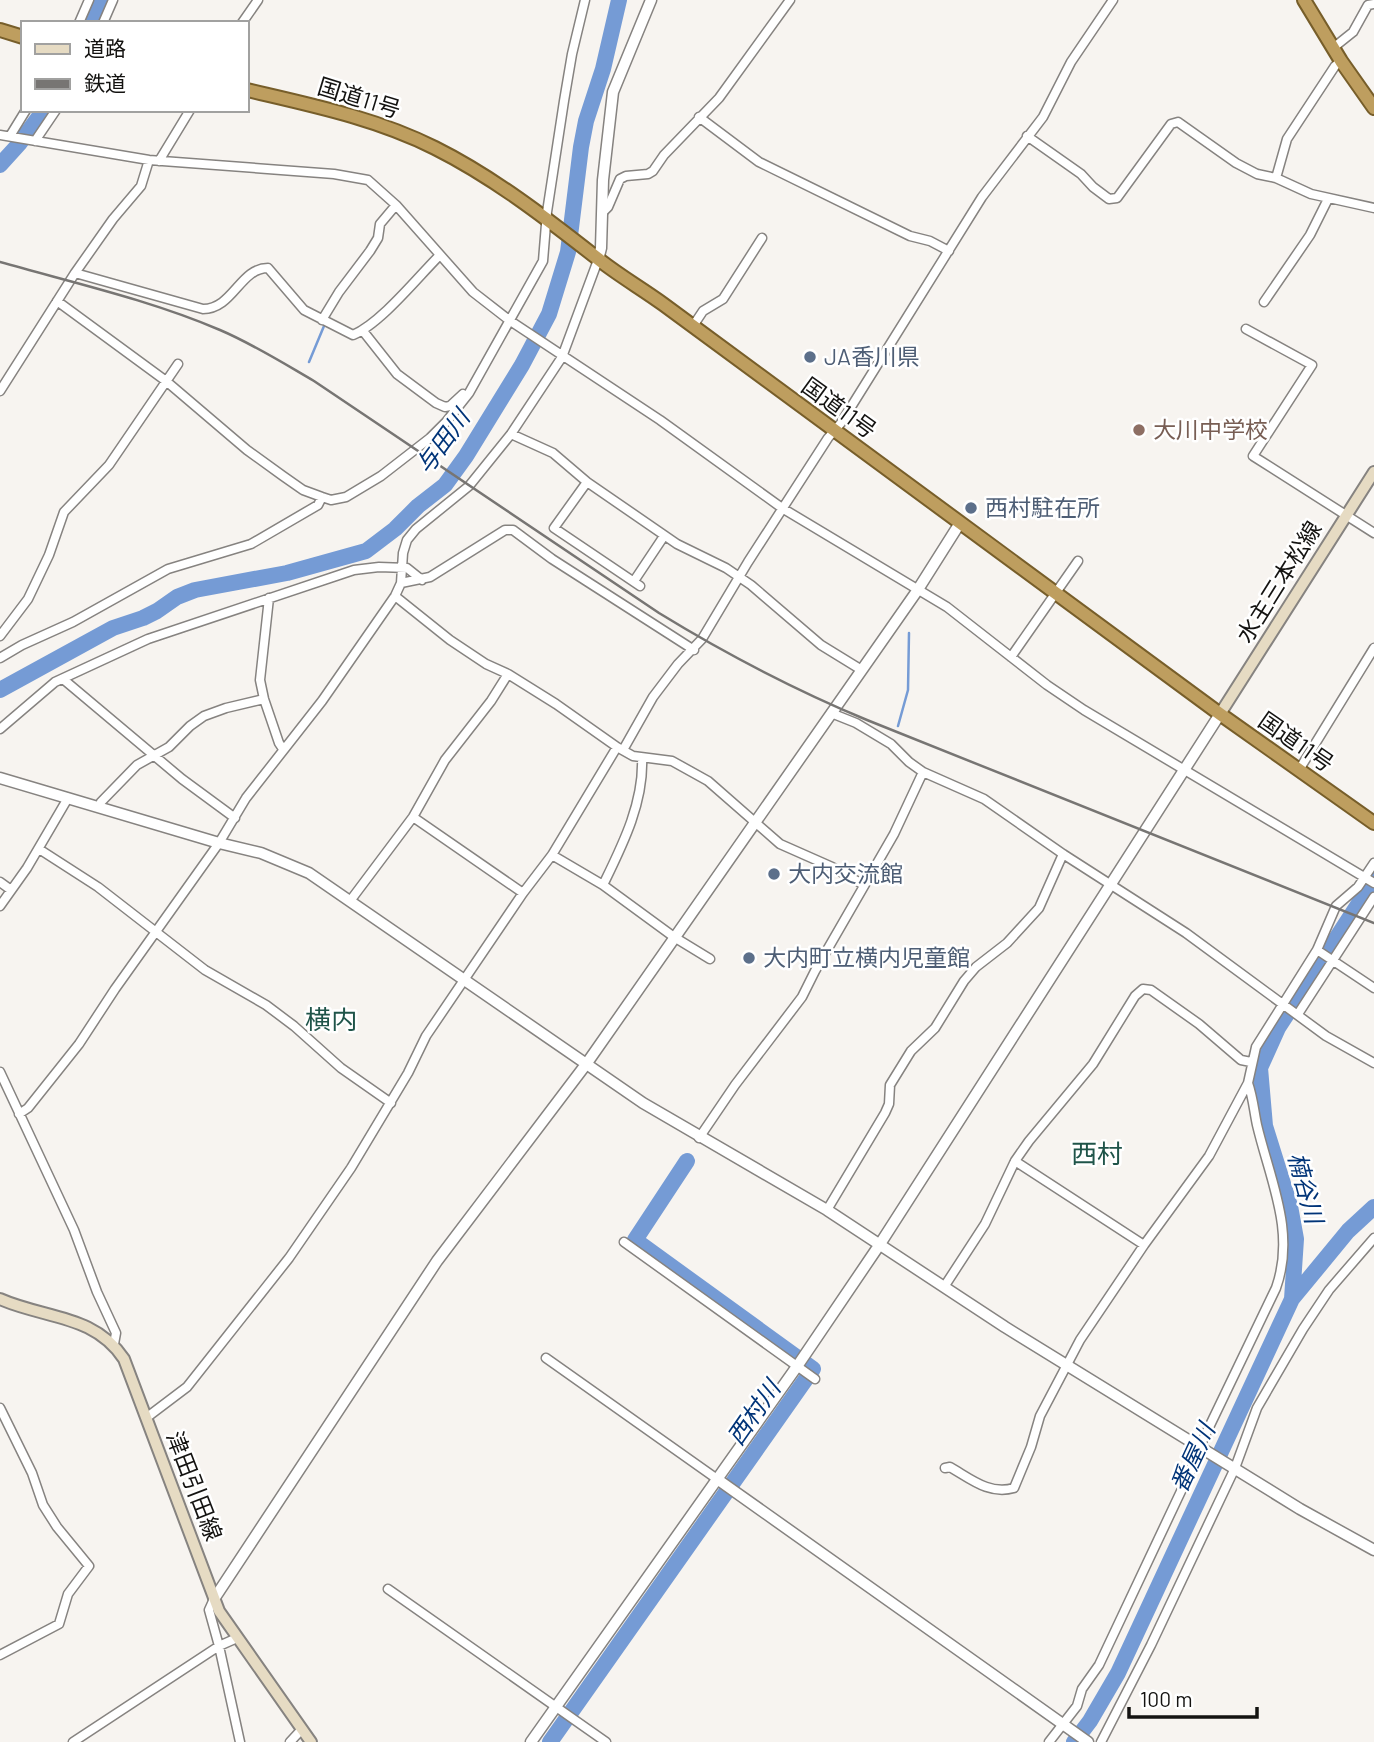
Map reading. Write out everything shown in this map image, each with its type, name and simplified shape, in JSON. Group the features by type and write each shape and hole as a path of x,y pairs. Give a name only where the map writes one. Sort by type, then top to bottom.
{"highway":[{"path":"1304,0 1341,61 1374,108"},
{"path":"0,30 21,36"},
{"name":"国道11号","path":"248,90 356,117 432,146 484,175 1220,714 1374,823"}],"main road":[{"name":"水主三本松線","path":"1220,714 1374,472"},
{"name":"津田引田線","path":"0,1299 18,1307 81,1322 114,1344 124,1359 214,1599 237,1638 311,1742"}],"street":[{"path":"80,21 89,0"},
{"path":"104,21 113,0"},
{"path":"243,21 258,0"},
{"path":"57,300 166,381 265,463 303,490 331,500 346,497 381,476 430,438 469,393 543,261 572,54 585,0"},
{"path":"19,1114 28,1108 79,1044 219,843 246,798 322,701 395,596 401,583 407,540 416,529 459,496 511,434 559,355 598,260 603,180 614,92 651,0"},
{"path":"602,213 608,207 620,179 653,171 664,155 719,98 790,0"},
{"path":"146,1418 187,1387 289,1258 351,1168 391,1103 426,1036 552,855 653,697 678,664 694,650 982,197 1043,117 1077,52 1113,0"},
{"path":"1333,48 1353,32 1368,5 1374,4"},
{"path":"1276,178 1287,139 1341,61"},
{"path":"12,136 25,112"},
{"path":"33,140 54,112"},
{"path":"159,161 189,112"},
{"path":"699,117 767,166 910,236 930,241 949,251"},
{"path":"1027,136 1081,174 1109,199 1117,198 1171,124 1178,122 1257,174 1276,178 1328,199 1374,208"},
{"path":"0,135 149,160 361,178 373,183 474,292 511,322 660,419 782,508 947,607 1084,710 1368,880"},
{"path":"0,391 75,273 113,219 141,186 149,160"},
{"path":"1264,302 1310,235 1328,199"},
{"path":"322,320 378,238 380,224 396,205"},
{"path":"693,326 704,311 723,299 762,238"},
{"path":"75,273 211,309 229,297 251,273 259,268 268,268 304,310 353,335 363,331 439,256"},
{"path":"1246,329 1312,365 1253,456 1374,533"},
{"path":"363,331 397,374 436,403 450,406 462,395 469,393"},
{"path":"0,636 28,599 49,555 64,512 109,465 178,364"},
{"path":"511,434 553,453 587,482 664,536 739,577 821,645 860,669"},
{"path":"587,482 554,528 637,584 664,536"},
{"path":"0,658 4,650 73,622 168,569 251,544 318,505 322,498"},
{"path":"240,1742 209,1611 214,1599 381,1342 437,1261 587,1063 917,591 960,523"},
{"path":"401,583 422,580 505,530 513,530 552,559 694,650"},
{"path":"1011,657 1078,561"},
{"path":"0,729 55,682 148,639 355,570 407,568 422,580"},
{"path":"395,596 450,640 556,704 620,749 642,758 672,761 708,781 791,850 832,867 864,886"},
{"path":"269,598 260,680 264,699 283,749"},
{"path":"1299,770 1374,648"},
{"path":"350,901 413,817 445,760 491,701 508,674"},
{"path":"63,679 182,779 235,818"},
{"path":"99,807 137,765 169,747 204,716 264,699"},
{"path":"831,713 856,723 891,744 923,772 984,799 1063,854 1186,933 1326,1036 1374,1063"},
{"path":"531,1742 798,1365 880,1244 1220,714"},
{"path":"603,885 628,831 643,772 642,758"},
{"path":"699,1138 735,1084 803,997 894,834 923,772"},
{"path":"0,778 261,853 309,873 643,1103 699,1138 827,1210 1067,1366 1300,1509 1374,1550"},
{"path":"0,906 39,849 68,798"},
{"path":"413,817 523,893"},
{"path":"39,849 98,887 205,971 266,1005 341,1068 391,1103"},
{"path":"827,1210 885,1112 889,1104 890,1085 911,1051 935,1028 964,981 976,967 1007,943 1038,908 1063,854"},
{"path":"552,855 603,885 674,937 710,959"},
{"path":"1049,1742 1065,1725 1077,1706 1082,1689 1099,1665 1203,1448 1283,1270 1284,1223 1256,1123 1248,1083 1251,1062 1256,1046 1317,950 1336,906 1368,880 1374,863"},
{"path":"0,882 11,890"},
{"path":"1298,1014 1374,897"},
{"path":"1317,950 1374,988"},
{"path":"944,1287 985,1224 1015,1161 1093,1064 1135,996 1143,989 1152,990 1199,1024 1241,1060 1251,1062"},
{"path":"0,1072 74,1230 116,1334 114,1344"},
{"path":"945,1468 950,1467 989,1489 1001,1492 1014,1488 1040,1416 1080,1340 1144,1245 1209,1156 1248,1083"},
{"path":"1015,1161 1144,1245"},
{"path":"1101,1742 1140,1667 1234,1467 1257,1408 1329,1290 1374,1238"},
{"path":"624,1242 815,1378"},
{"path":"547,1358 1088,1742"},
{"path":"0,1408 32,1473 43,1505 89,1566 68,1594 59,1624 0,1655"},
{"path":"388,1589 606,1742"},
{"path":"73,1742 219,1646 237,1638"},
{"path":"290,1742 302,1729"}],"waterway":[{"path":"91,21 101,0"},
{"name":"与田川","path":"0,690 113,628 143,618 177,597 195,590 287,573 366,551 445,485 522,365 549,314 568,252 586,121 603,69 619,0"},
{"path":"0,165 43,112"},
{"path":"309,362 324,326"},
{"path":"898,726 908,690 909,633"},
{"name":"楠谷川","path":"1292,1299 1296,1239 1290,1206 1265,1126 1260,1068 1278,1028 1374,880"},
{"name":"西村川","path":"550,1742 813,1369 635,1240 687,1161"},
{"name":"番屋川","path":"1074,1742 1090,1721 1118,1673 1292,1299 1348,1231 1374,1207"}],"railway":[{"path":"0,262 193,319 256,348 314,381 659,613 787,684 867,720 1374,923"}],"place":[{"name":"JA香川県","path":"810,357"},
{"name":"大川中学校","path":"1139,430"},
{"name":"西村駐在所","path":"971,508"},
{"name":"大内交流館","path":"774,874"},
{"name":"大内町立横内児童館","path":"749,958"}],"district":[{"name":"横内","path":"331,1020"},
{"name":"西村","path":"1097,1154"}]}
